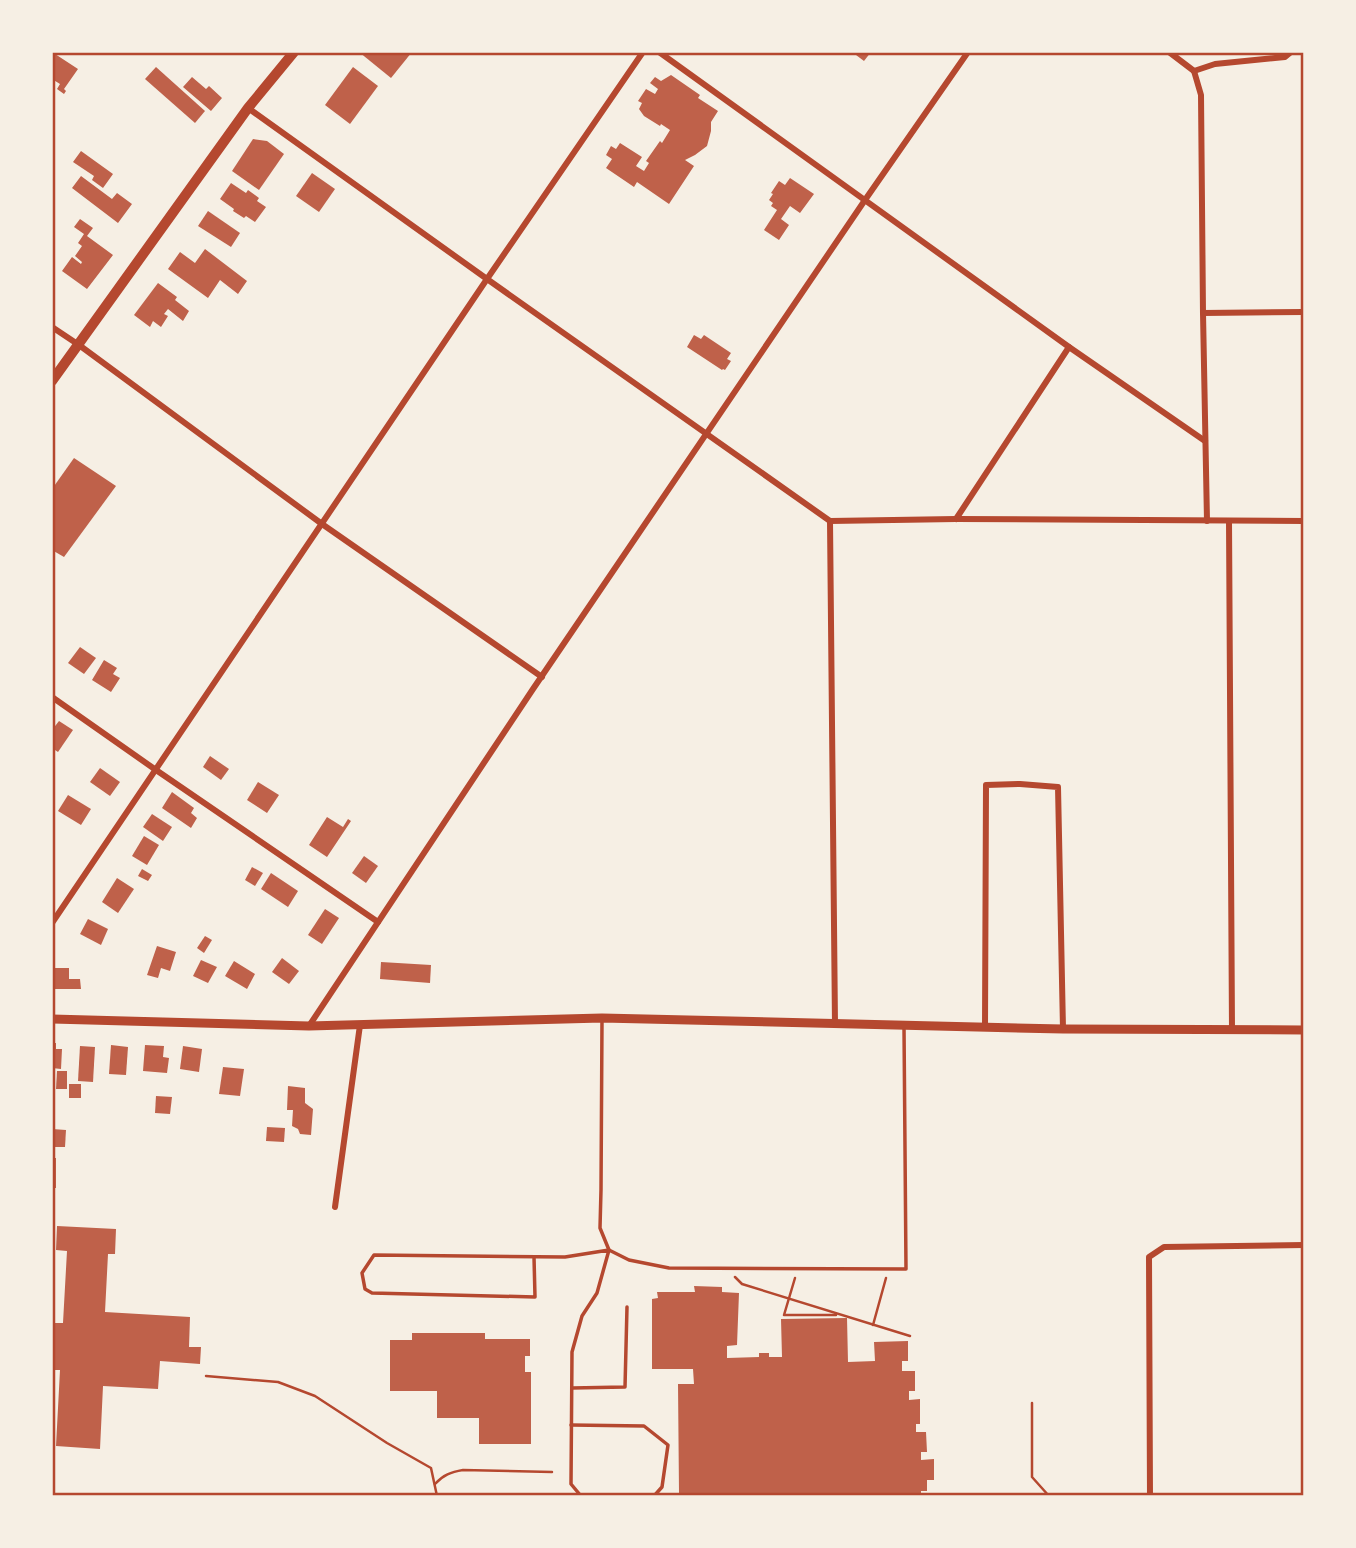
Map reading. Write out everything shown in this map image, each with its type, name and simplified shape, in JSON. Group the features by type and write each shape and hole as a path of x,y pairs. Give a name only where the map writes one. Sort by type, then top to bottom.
{"main road":[{"path":"52,381 248,108 294,52"},
{"path":"52,1019 309,1026 602,1018 1063,1029 1304,1030"}],"street":[{"path":"52,923 643,52"},
{"path":"659,52 1069,347 1205,441"},
{"path":"309,1026 542,677 968,52"},
{"path":"1169,52 1194,71 1201,95 1207,521"},
{"path":"1194,71 1216,64 1285,57 1291,52"},
{"path":"248,108 830,521 1304,521"},
{"path":"1203,313 1304,312"},
{"path":"52,327 322,524 542,677"},
{"path":"956,519 1069,347"},
{"path":"830,521 835,1024"},
{"path":"1229,521 1232,1030"},
{"path":"52,697 378,922"},
{"path":"985,1027 986,785 1020,784 1058,787 1063,1029"},
{"path":"335,1207 360,1025"},
{"path":"1150,1496 1149,1257 1164,1247 1304,1245"}],"lane":[{"path":"581,1496 571,1484 572,1352 582,1316 597,1293 609,1250 600,1228 602,1018"},
{"path":"534,1257 535,1297 372,1293 365,1289 362,1273 374,1255 534,1257 565,1258 609,1250 629,1260 669,1268 906,1269 904,1025"},
{"path":"572,1388 625,1387 627,1307"},
{"path":"571,1425 644,1426 667,1445 662,1487 654,1496"}],"path":[{"path":"727,1268 742,1284 910,1336"},
{"path":"798,1268 784,1315 842,1315"},
{"path":"873,1325 889,1269"},
{"path":"206,1376 278,1382 315,1396 431,1468 437,1496"},
{"path":"1032,1404 1032,1477 1049,1496"},
{"path":"435,1484 441,1477 463,1470 552,1472"}],"building":[{"path":"52,52 78,69 64,89 64,94 57,89 60,84 52,79"},
{"path":"359,52 412,52 391,78"},
{"path":"852,52 871,52 864,61"},
{"path":"156,67 205,111 195,123 145,79"},
{"path":"353,67 378,86 350,124 325,105"},
{"path":"671,75 718,111 711,122 707,146 685,160 694,166 669,204 637,182 634,187 606,168 612,159 606,155 611,146 616,149 620,143 642,157 636,166 644,171 649,163 646,161 670,130 644,116 639,109 642,103 638,101 646,89 655,94 658,89 650,83 655,77 661,81"},
{"path":"192,77 206,89 209,86 222,98 211,111 183,87"},
{"path":"253,139 267,141 284,154 259,190 232,171"},
{"path":"81,151 113,174 103,188 92,180 94,176 73,162"},
{"path":"312,173 335,189 319,212 296,196"},
{"path":"81,176 112,199 117,193 132,204 118,223 72,188"},
{"path":"790,178 814,194 800,213 790,206 781,219 789,225 779,240 764,230 777,210 771,206 773,203 769,200 779,181 785,185"},
{"path":"231,183 246,193 248,190 266,207 255,222 233,211 234,209 220,199"},
{"path":"208,211 240,233 231,247 198,226"},
{"path":"80,219 93,228 87,236 113,255 87,289 62,271 72,257 81,264 82,262 75,256 82,246 78,243 84,234 74,227"},
{"path":"205,249 247,281 238,294 220,280 208,298 168,269 180,252 195,263"},
{"path":"158,283 177,297 175,300 189,311 183,321 168,309 164,314 168,316 161,327 153,321 150,327 134,315"},
{"path":"694,335 701,339 704,335 731,353 727,359 731,361 725,370 687,347"},
{"path":"74,458 116,486 64,557 52,550 52,489"},
{"path":"80,647 96,658 84,674 68,663"},
{"path":"104,660 117,668 113,674 120,678 111,692 92,680"},
{"path":"59,721 73,730 58,752 52,748 52,730"},
{"path":"210,756 229,769 221,780 203,767"},
{"path":"100,768 120,782 110,796 90,782"},
{"path":"258,782 279,795 267,813 247,800"},
{"path":"172,792 194,808 191,813 197,818 191,828 162,808"},
{"path":"68,795 91,809 81,825 58,811"},
{"path":"152,814 172,827 163,841 143,827"},
{"path":"327,817 343,827 348,819 351,821 327,857 309,845"},
{"path":"144,836 159,845 147,865 132,856"},
{"path":"364,856 378,866 366,883 352,873"},
{"path":"252,867 263,873 255,886 245,880"},
{"path":"142,869 152,875 148,881 138,876"},
{"path":"271,873 298,891 288,907 261,889"},
{"path":"117,878 134,889 118,913 102,902"},
{"path":"325,909 339,918 322,944 308,935"},
{"path":"88,919 108,929 101,945 80,934"},
{"path":"205,936 212,940 204,953 197,948"},
{"path":"157,946 176,952 170,971 161,968 158,978 147,975"},
{"path":"282,958 299,971 289,984 272,972"},
{"path":"201,960 217,967 208,983 193,976"},
{"path":"234,961 255,974 247,989 225,976"},
{"path":"381,962 431,965 430,983 380,979"},
{"path":"52,968 69,968 69,979 80,979 81,989 52,989"},
{"path":"52,1043 56,1043 56,1049 62,1049 61,1069 52,1068"},
{"path":"111,1045 128,1047 126,1075 109,1074"},
{"path":"145,1045 164,1046 163,1057 169,1058 167,1073 143,1071"},
{"path":"80,1046 95,1047 93,1082 78,1081"},
{"path":"183,1046 202,1049 199,1072 180,1069"},
{"path":"223,1067 244,1069 240,1096 219,1094"},
{"path":"57,1071 67,1071 67,1089 56,1089"},
{"path":"69,1084 81,1084 81,1098 69,1098"},
{"path":"288,1086 305,1088 305,1103 313,1109 311,1135 300,1134 298,1129 292,1126 293,1110 287,1110"},
{"path":"156,1096 172,1097 170,1114 155,1113"},
{"path":"267,1127 285,1128 284,1142 266,1141"},
{"path":"52,1129 66,1130 65,1147 52,1147"},
{"path":"52,1158 56,1158 56,1188 52,1188"},
{"path":"57,1226 116,1229 115,1254 108,1254 105,1312 190,1317 189,1347 201,1347 200,1364 160,1361 158,1389 103,1386 100,1449 56,1446 60,1370 52,1370 52,1323 63,1323 67,1251 56,1250"},
{"path":"694,1286 722,1287 722,1292 739,1293 737,1345 727,1346 727,1358 759,1357 759,1353 769,1353 769,1357 782,1357 781,1319 847,1318 848,1362 875,1361 874,1342 908,1341 908,1361 902,1361 902,1371 915,1371 915,1391 909,1391 909,1400 920,1399 920,1424 916,1424 916,1432 926,1432 927,1452 921,1452 921,1460 934,1459 934,1480 927,1480 927,1491 921,1491 921,1496 694,1496 694,1493 679,1493 678,1384 694,1384 693,1369 652,1369 652,1299 658,1298 657,1292 695,1292"},
{"path":"412,1333 485,1333 485,1339 530,1339 530,1356 525,1356 525,1372 531,1372 531,1444 479,1444 479,1418 437,1418 437,1391 390,1391 390,1340 412,1340"}]}
